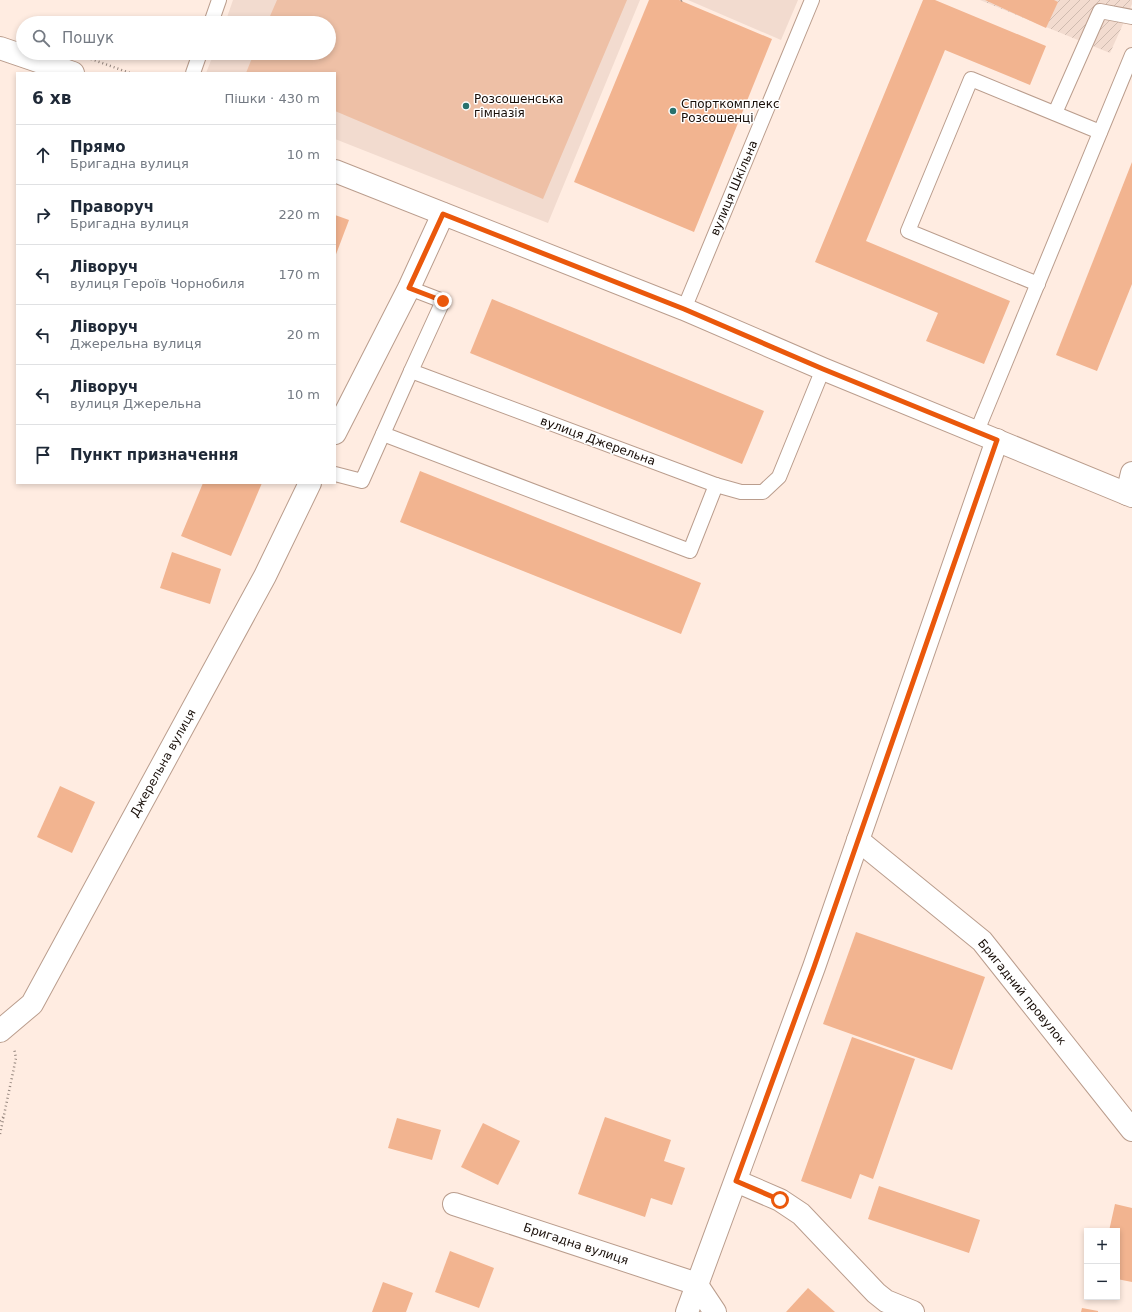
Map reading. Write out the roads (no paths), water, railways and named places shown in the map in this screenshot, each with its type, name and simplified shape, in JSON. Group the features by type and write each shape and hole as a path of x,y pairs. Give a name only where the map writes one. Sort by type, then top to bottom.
{"street":[{"path":"0,48 16,52"},
{"path":"53,60 80,66"},
{"path":"336,171 684,309 823,369 997,440 1130,488"},
{"path":"336,431 409,288 443,214"},
{"path":"687,1312 736,1181 858,840 997,440"},
{"name":"Джерельна вулиця","path":"4,1029 32,1004 265,576 310,484"},
{"name":"Бригадний провулок","path":"858,840 982,941 1132,1130"},
{"path":"736,1181 780,1200 801,1214 886,1301 913,1312"},
{"name":"Бригадна вулиця","path":"454,1204 697,1285"},
{"path":"697,1285 715,1312"}],"lane":[{"path":"213,16 219,0"},
{"name":"вулиця Шкільна","path":"684,309 812,0"},
{"path":"1055,113 1100,10 1132,17"},
{"path":"977,431 1132,55"},
{"path":"193,72 198,60"},
{"path":"1038,284 908,231 971,79 1100,132"},
{"path":"336,474 362,481 443,301 409,288"},
{"name":"вулиця Джерельна","path":"411,371 716,485 741,492 763,492 779,477 823,369"},
{"path":"383,434 690,551 716,485"}],"place":[{"name":"Розсошенська гімназія","path":"466,106"},
{"name":"Спорткомплекс Розсошенці","path":"673,111"}]}
